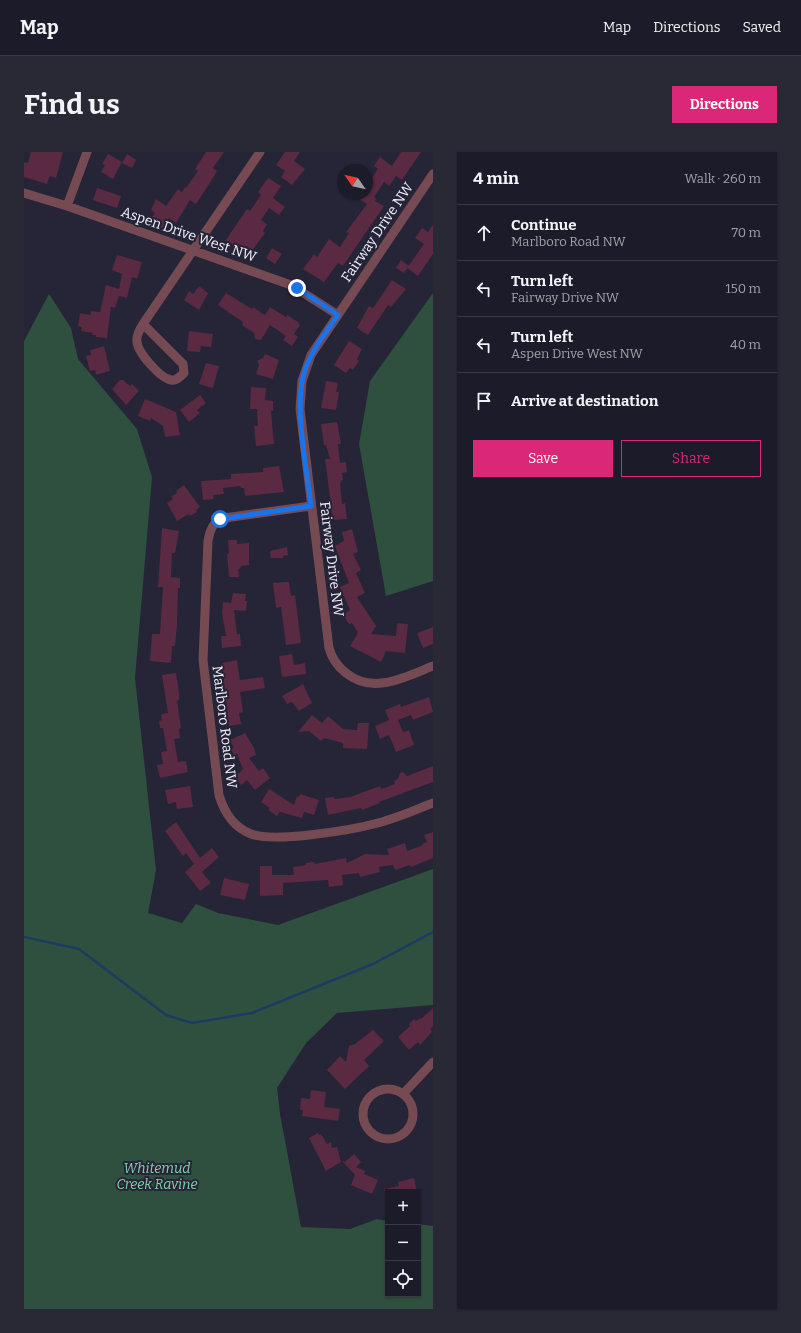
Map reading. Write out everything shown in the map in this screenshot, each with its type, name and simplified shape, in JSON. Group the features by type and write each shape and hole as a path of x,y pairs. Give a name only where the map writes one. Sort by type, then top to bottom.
{"street":[{"path":"67,206 87,152"},
{"path":"143,324 183,364 184,372 178,378 174,380 166,378 141,354 137,347 136,339 143,324 260,152"},
{"name":"Fairway Drive NW","path":"433,174 311,355 304,371 300,389 300,409 329,648 336,664 354,679 369,684 388,683 433,666"},
{"name":"Aspen Drive West NW","path":"24,193 67,206 292,285 338,315"},
{"name":"Marlboro Road NW","path":"311,506 224,518 216,522 210,530 208,541 203,660 219,795 224,809 233,822 244,831 258,836 278,839 379,823 433,803"},
{"path":"402,1094 433,1062"},
{"path":"387,1089 402,1094 412,1107 413,1115 407,1130 401,1135 390,1139 378,1137 371,1132 363,1118 366,1102 378,1091 387,1089"}],"green space":[{"path":"433,293 433,581 386,596 359,444 370,381"},
{"name":"Whitemud Creek Ravine","path":"49,294 71,328 78,359 137,429 152,477 135,678 156,870 148,913 182,923 196,904 218,913 278,925 433,869 433,1005 337,1013 306,1043 277,1088 280,1114 301,1227 350,1229 377,1219 385,1220 385,1297 421,1297 421,1224 433,1226 433,1309 24,1309 24,341"}],"building":[{"path":"31,152 63,152 56,178 50,176 47,184 24,177 24,162 28,163"},
{"path":"206,152 224,152 213,168 217,171 196,204 190,200 176,223 169,218 162,228 150,220 155,213 151,210 156,199 166,206 178,189 182,192 198,171 195,169"},
{"path":"285,152 300,152 294,161 305,169 292,185 281,177 285,171 276,165"},
{"path":"401,152 421,152 402,180 396,176 389,186 384,182 374,197 376,199 375,201 384,206 343,266 338,263 324,282 303,269 314,254 317,257 329,239 340,247 349,233 346,232 367,204 361,200 373,200 373,176 378,169 374,166 380,157 392,166"},
{"path":"108,154 122,162 113,179 101,172 105,165 102,164"},
{"path":"127,154 136,160 132,168 122,163"},
{"path":"268,178 281,186 273,198 285,207 279,215 269,208 261,220 267,224 263,231 265,233 248,256 226,240 247,209 250,211 261,195 258,192"},
{"path":"97,188 121,196 117,208 93,200"},
{"path":"433,225 433,254 418,276 407,268 424,244 415,238 422,228 428,232"},
{"path":"272,248 282,254 275,264 266,258"},
{"path":"117,255 142,262 137,279 132,277 127,298 119,296 115,308 111,307 107,338 96,337 96,335 92,335 93,333 81,331 82,327 78,326 80,313 90,315 91,311 100,312 106,285 119,289 122,274 112,270"},
{"path":"401,260 409,266 404,273 396,268"},
{"path":"392,280 406,289 391,307 388,305 368,335 357,328 369,306 373,308"},
{"path":"199,286 208,293 199,310 184,300 189,291 193,294"},
{"path":"226,293 265,315 270,307 286,317 287,315 298,322 300,325 294,334 298,337 292,346 283,340 286,336 270,325 261,340 255,339 254,333 242,325 243,322 218,305"},
{"path":"189,331 213,334 211,347 201,346 200,352 187,351"},
{"path":"349,341 362,349 357,359 359,361 353,370 350,368 346,373 334,365"},
{"path":"104,346 110,371 96,375 95,370 90,371 86,356 91,355 90,350"},
{"path":"265,354 279,360 273,379 256,374 259,365 257,361 263,358"},
{"path":"206,363 219,366 213,388 199,384"},
{"path":"120,380 123,380 130,386 132,384 139,391 126,405 112,389"},
{"path":"326,381 338,383 336,392 339,392 336,410 321,408"},
{"path":"251,387 266,388 265,400 273,401 273,411 271,411 274,444 256,446 254,426 258,426 257,409 250,409"},
{"path":"200,395 206,403 197,410 200,413 189,422 180,410"},
{"path":"145,399 176,412 180,435 165,437 163,426 151,418 150,421 138,416"},
{"path":"337,422 341,444 338,444 340,463 346,462 347,472 342,473 343,479 340,483 342,504 345,503 347,519 333,520 325,459 330,459 326,445 324,445 321,424"},
{"path":"279,466 284,492 245,496 244,488 241,488 240,486 223,488 224,494 213,495 214,499 203,500 201,481 231,479 231,474 263,472 263,468"},
{"path":"184,485 200,507 196,510 197,512 190,516 189,514 177,521 167,503 173,499 171,497 177,493 176,491"},
{"path":"162,528 179,531 175,553 172,553 171,577 180,578 180,588 178,588 177,625 175,646 172,646 171,663 150,661 152,634 160,634 163,587 158,587"},
{"path":"352,529 358,552 353,554 361,570 356,573 365,593 357,597 376,626 371,634 396,636 397,623 408,624 405,653 386,651 381,662 350,646 358,633 352,623 349,624 343,615 350,610 340,587 349,583 335,546 344,541 342,532"},
{"path":"228,540 237,540 237,544 249,543 249,565 242,566 238,570 239,577 229,577 227,554 229,554"},
{"path":"287,547 288,555 283,556 283,558 271,558 270,551"},
{"path":"289,582 291,596 295,595 301,643 286,645 281,607 276,608 273,583"},
{"path":"233,593 246,594 246,611 234,610 237,634 240,634 241,646 222,648 221,636 226,636 222,613 223,602 231,603"},
{"path":"433,627 433,644 423,648 417,633"},
{"path":"292,654 294,665 305,663 306,674 282,677 279,656"},
{"path":"237,660 240,680 263,677 265,688 240,692 243,712 239,713 241,724 229,726 222,663"},
{"path":"176,673 179,692 179,700 177,701 181,728 179,729 180,738 174,739 178,762 186,761 188,772 160,778 157,765 163,764 161,752 167,751 163,728 160,728 159,721 162,720 161,714 168,713 162,675"},
{"path":"303,684 312,703 299,711 292,702 287,704 282,696"},
{"path":"429,697 433,712 413,720 411,715 398,720 403,732 409,730 414,745 396,752 389,735 380,739 375,726 389,720 385,710 400,704 401,707"},
{"path":"312,715 322,723 328,716 343,729 357,730 358,723 369,723 367,749 343,748 343,743 324,738 321,741 309,731 298,732"},
{"path":"245,733 254,748 256,755 249,758 259,771 263,768 270,778 255,790 247,780 241,785 235,777 243,769 237,754 234,755 231,749 234,748 230,740"},
{"path":"433,766 433,782 379,802 380,803 362,810 361,808 328,815 325,798 334,797 334,799 350,797 380,786 381,789 395,784 394,781 398,779 400,773 403,772 407,776"},
{"path":"190,786 193,807 177,809 176,802 168,804 165,790"},
{"path":"269,789 294,805 297,796 299,797 300,794 319,800 314,815 304,812 302,818 280,812 277,816 268,810 270,808 261,802"},
{"path":"176,822 200,858 212,848 219,857 202,872 211,883 200,891 185,872 194,864 186,853 183,856 165,831"},
{"path":"433,832 433,858 411,867 410,865 395,870 393,865 379,867 380,872 360,877 359,873 342,875 343,885 329,887 328,880 283,883 283,895 260,896 260,866 272,866 272,875 294,875 293,867 306,865 306,863 314,862 315,864 346,858 347,863 365,854 389,855 387,849 405,843 407,851 423,845 422,844 427,842 424,835"},
{"path":"224,878 249,884 245,900 220,895"},
{"path":"433,1008 433,1027 430,1029 432,1032 420,1045 418,1042 409,1050 398,1037 410,1026 409,1024 414,1019 416,1021 420,1018 421,1019"},
{"path":"373,1030 384,1041 364,1060 369,1066 345,1089 327,1070 340,1056 346,1062 349,1046 355,1044"},
{"path":"311,1090 326,1092 324,1107 340,1109 338,1121 302,1116 303,1110 300,1110 301,1098 310,1099"},
{"path":"318,1133 319,1135 321,1134 327,1144 331,1142 332,1148 337,1147 341,1162 326,1171 309,1138"},
{"path":"354,1154 361,1162 356,1167 365,1171 364,1174 378,1180 372,1194 351,1185 355,1175 342,1161 345,1162"},
{"path":"414,1178 416,1189 385,1189 385,1192 384,1189 399,1186 398,1182"}],"waterway":[{"path":"24,937 79,949 166,1015 192,1023 252,1013 373,964 433,932"}],"route":[{"path":"220,519 311,506 300,409 300,389 304,371 311,355 338,315 297,288"}]}
